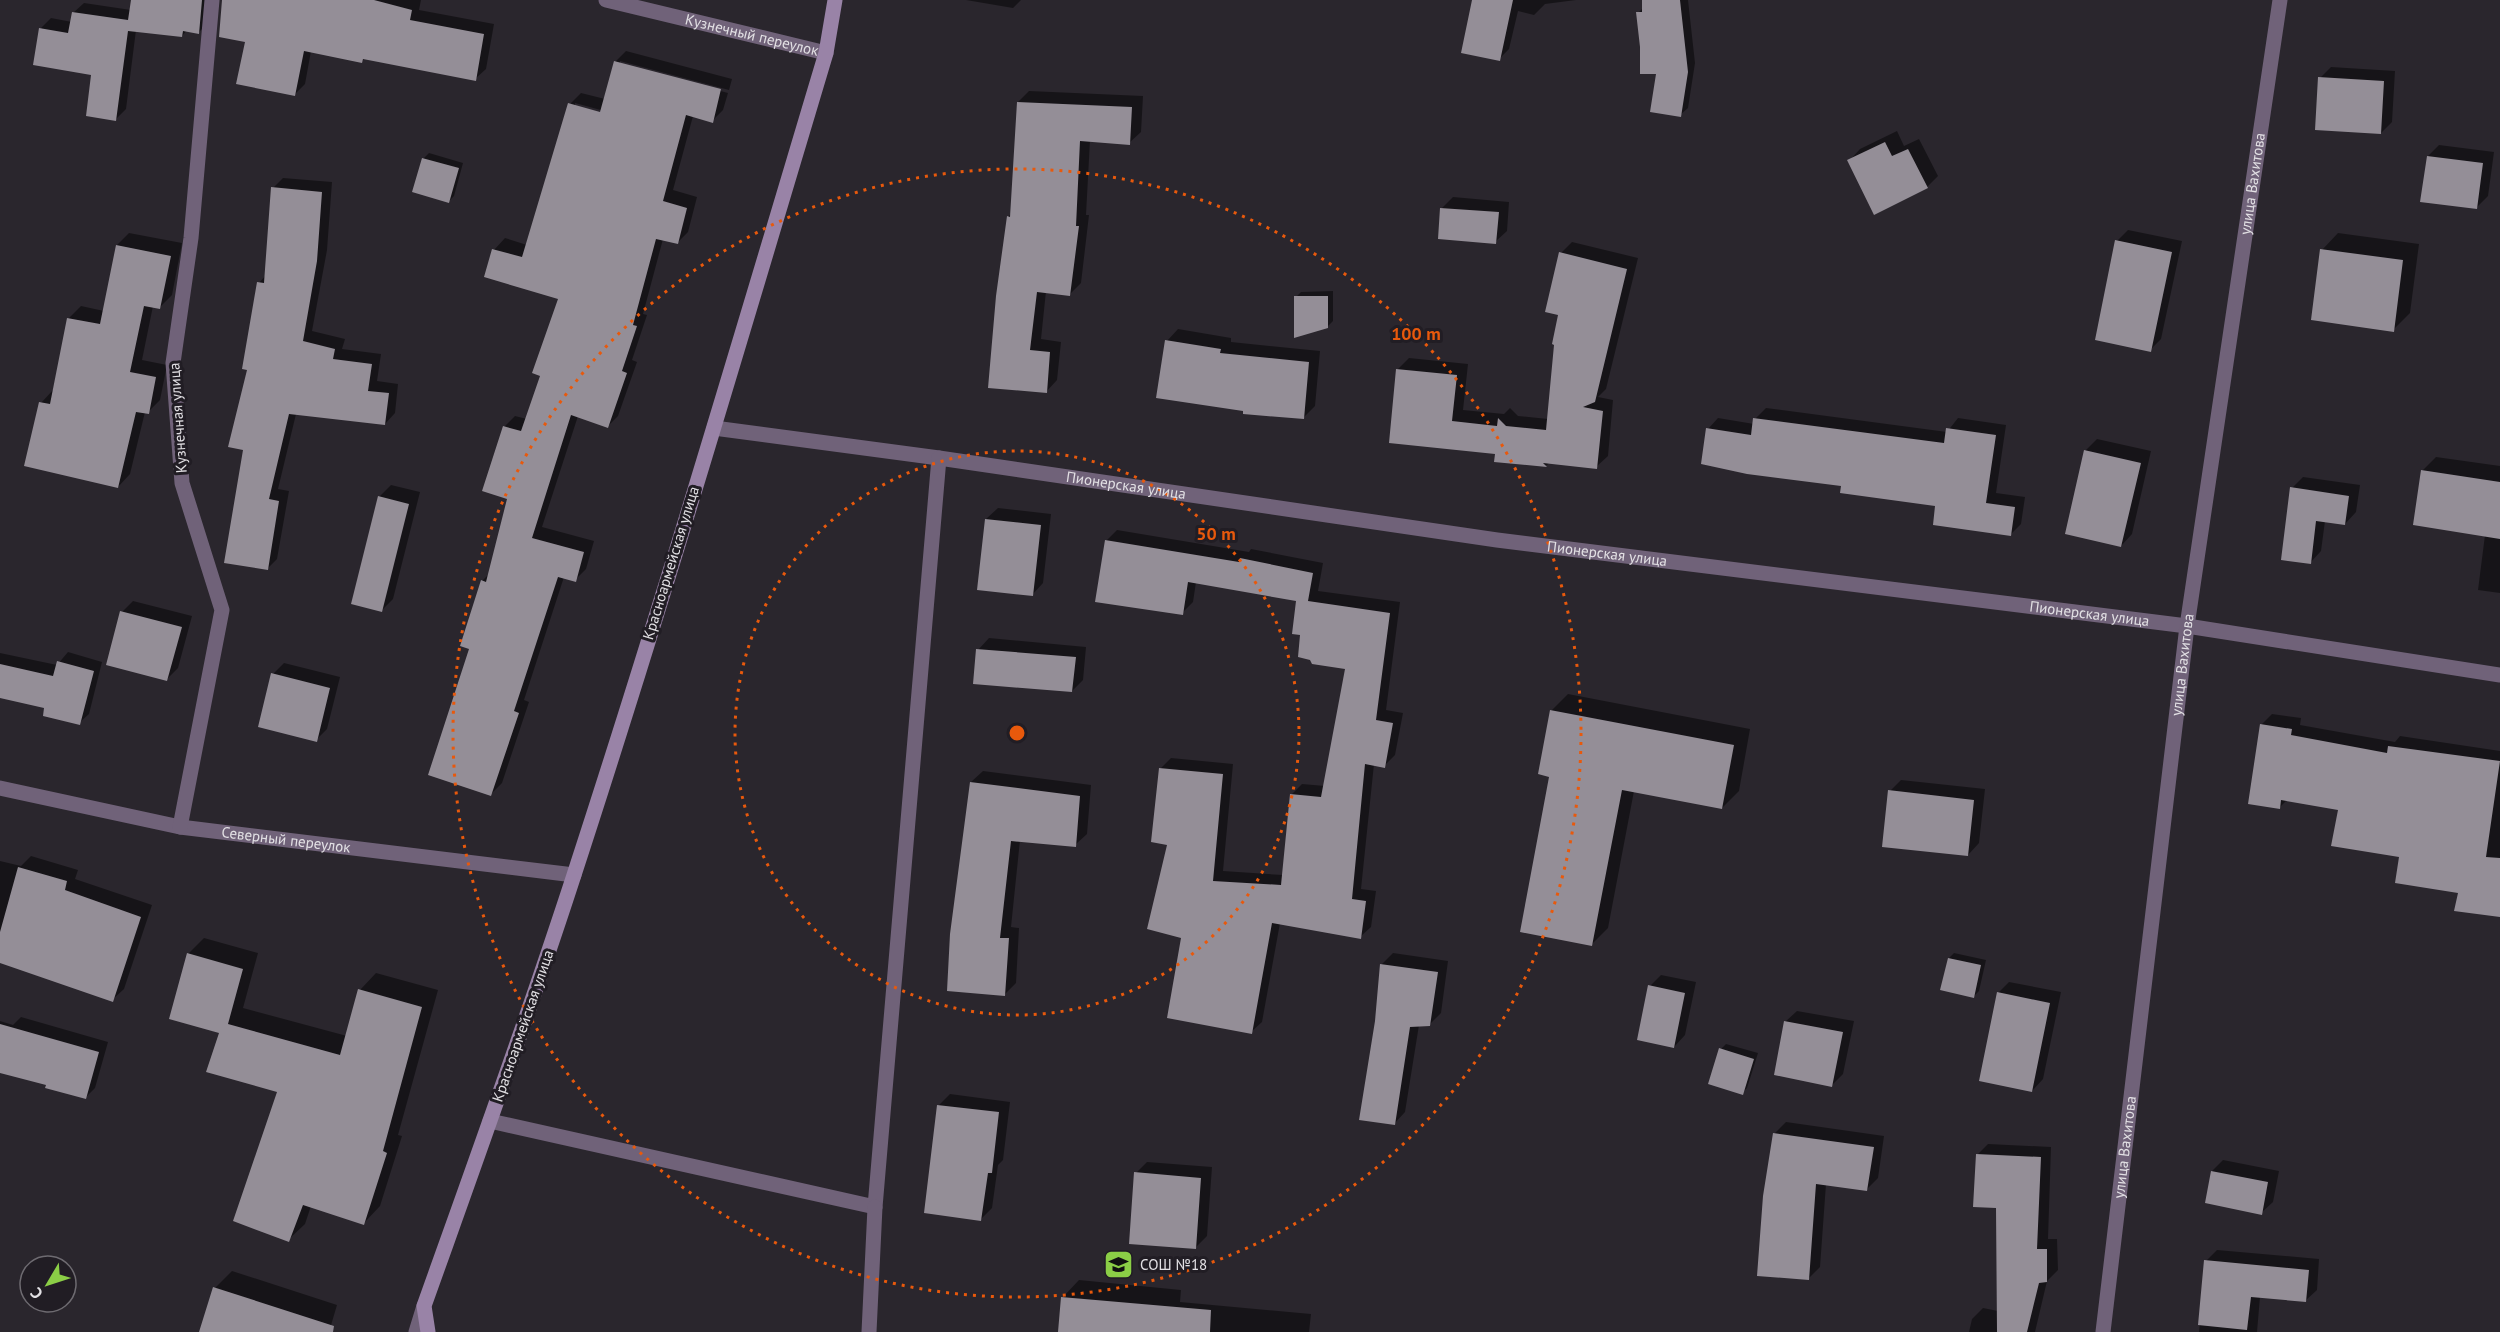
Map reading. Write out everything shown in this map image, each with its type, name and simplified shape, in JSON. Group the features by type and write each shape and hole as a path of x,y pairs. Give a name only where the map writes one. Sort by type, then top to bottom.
{"main road":[{"name":"Красноармейская улица","path":"428,1332 424,1306 574,875 714,428 826,53 836,0"}],"street":[{"name":"Кузнечная улица","path":"180,827 222,610 182,483 173,363 191,238 212,0"},
{"name":"Кузнечный переулок","path":"606,0 826,53"},
{"name":"улица Вахитова","path":"2103,1332 2187,626 2280,0"},
{"name":"Пионерская улица","path":"714,428 939,458 1497,540 2187,626 2500,675"},
{"path":"869,1332 875,1207 939,458"},
{"name":"Северный переулок","path":"0,788 180,827 574,875"},
{"name":"Красноармейская улица","path":"490,1121 875,1207"},
{"name":"Красноармейская улица","path":"416,1332 424,1306"}],"building":[{"path":"131,0 202,0 199,34 183,31 182,37 128,31 116,121 86,116 91,75 33,65 39,28 68,33 72,12 128,20"},
{"path":"222,0 374,0 412,10 410,20 484,34 476,81 363,59 362,63 304,51 295,96 236,84 245,42 219,37"},
{"path":"1472,0 1513,0 1500,61 1461,53"},
{"path":"1642,0 1680,0 1688,72 1681,117 1650,112 1656,74 1640,74 1636,12 1642,12"},
{"path":"614,61 721,89 713,123 686,115 663,201 687,208 678,244 656,239 633,325 637,326 622,371 627,373 608,428 571,415 532,538 584,552 576,582 558,577 514,711 519,713 491,796 428,775 469,649 460,646 481,580 486,582 507,499 482,491 503,426 521,431 540,376 532,373 558,299 484,277 492,249 522,257 568,103 600,112"},
{"path":"2318,77 2384,81 2381,134 2315,130"},
{"path":"1017,102 1132,107 1130,145 1080,141 1076,226 1079,226 1070,296 1037,292 1030,350 1050,352 1047,393 988,388 996,296 1007,216 1010,217"},
{"path":"1885,142 1892,156 1908,149 1928,188 1874,215 1847,160"},
{"path":"2427,156 2483,163 2477,209 2420,202"},
{"path":"422,158 459,168 449,203 412,192"},
{"path":"271,187 322,192 317,261 303,341 335,349 333,359 372,364 368,391 389,393 385,425 289,414 269,499 279,501 268,570 224,563 243,450 228,447 247,370 242,369 257,282 264,283"},
{"path":"1440,208 1499,212 1496,244 1438,239"},
{"path":"2115,240 2172,252 2151,352 2095,340"},
{"path":"116,245 171,256 160,309 144,306 130,372 156,377 149,414 136,412 118,488 24,466 39,402 50,404 67,318 100,324"},
{"path":"2320,249 2403,260 2394,332 2311,320"},
{"path":"1559,252 1627,269 1595,402 1583,407 1603,411 1597,469 1543,463 1547,467 1494,462 1495,454 1389,443 1396,369 1457,375 1452,421 1497,426 1498,418 1506,426 1546,430 1554,345 1552,344 1558,315 1545,312"},
{"path":"1294,296 1328,296 1328,328 1294,338"},
{"path":"1165,340 1221,349 1220,353 1309,362 1304,419 1243,414 1243,411 1156,398"},
{"path":"1753,418 1944,443 1946,428 1996,435 1986,503 2015,507 2011,536 1933,525 1935,506 1840,493 1841,486 1747,474 1701,464 1706,428 1751,435"},
{"path":"2084,450 2141,463 2121,547 2065,534"},
{"path":"2421,470 2500,482 2500,539 2413,525"},
{"path":"2290,487 2349,496 2345,525 2316,521 2311,564 2281,560"},
{"path":"378,496 409,504 382,612 351,604"},
{"path":"985,519 1041,525 1033,596 977,590"},
{"path":"1105,540 1239,562 1240,558 1313,573 1308,601 1390,613 1376,720 1393,723 1385,768 1365,764 1352,899 1366,901 1361,939 1272,923 1252,1034 1167,1018 1181,938 1147,929 1167,845 1151,842 1159,768 1223,774 1213,881 1281,885 1290,794 1321,797 1345,669 1312,664 1310,660 1298,657 1300,635 1292,634 1296,601 1188,582 1183,615 1095,602"},
{"path":"120,611 182,627 167,681 106,665"},
{"path":"976,649 1076,657 1072,692 973,684"},
{"path":"57,661 94,671 80,725 43,716 44,708 0,698 0,664 53,676"},
{"path":"271,673 330,688 317,742 258,727"},
{"path":"1550,710 1734,745 1722,809 1622,790 1592,946 1520,932 1549,777 1538,774"},
{"path":"2260,724 2292,729 2291,735 2387,753 2388,746 2500,761 2486,857 2500,858 2500,917 2454,911 2458,893 2395,883 2399,857 2331,846 2338,810 2281,800 2280,809 2248,804"},
{"path":"970,782 1080,796 1076,847 1011,841 1000,938 1009,938 1005,996 947,991 950,934"},
{"path":"1888,790 1974,800 1968,856 1882,847"},
{"path":"18,867 67,881 65,890 141,917 113,1002 0,963 0,932"},
{"path":"187,953 243,969 228,1024 340,1055 358,989 422,1007 383,1151 387,1153 364,1225 303,1205 289,1242 233,1221 277,1092 206,1072 219,1033 169,1019"},
{"path":"1948,958 1981,965 1974,998 1940,990"},
{"path":"1380,964 1438,972 1430,1026 1410,1027 1395,1125 1359,1120 1375,1021"},
{"path":"1648,985 1685,993 1674,1048 1637,1040"},
{"path":"1997,992 2050,1003 2032,1092 1979,1081"},
{"path":"1784,1021 1843,1032 1832,1087 1774,1075"},
{"path":"0,1024 99,1052 86,1099 45,1088 46,1085 0,1073"},
{"path":"1719,1048 1754,1059 1743,1095 1708,1084"},
{"path":"937,1105 999,1112 992,1173 988,1173 981,1221 924,1213"},
{"path":"1773,1133 1874,1147 1867,1191 1816,1184 1809,1280 1757,1276 1763,1196"},
{"path":"1976,1154 2041,1157 2037,1249 2047,1249 2047,1282 2039,1283 2027,1332 1997,1332 1996,1208 1973,1207"},
{"path":"2211,1171 2268,1182 2262,1215 2205,1203"},
{"path":"1134,1172 1201,1178 1196,1249 1129,1244"},
{"path":"2204,1260 2309,1270 2306,1302 2251,1297 2247,1330 2198,1325"},
{"path":"213,1287 334,1326 333,1332 199,1332"},
{"path":"1061,1297 1211,1310 1210,1332 1058,1332"}],"place":[{"name":"СОШ №18","path":"1119,1265"}]}
